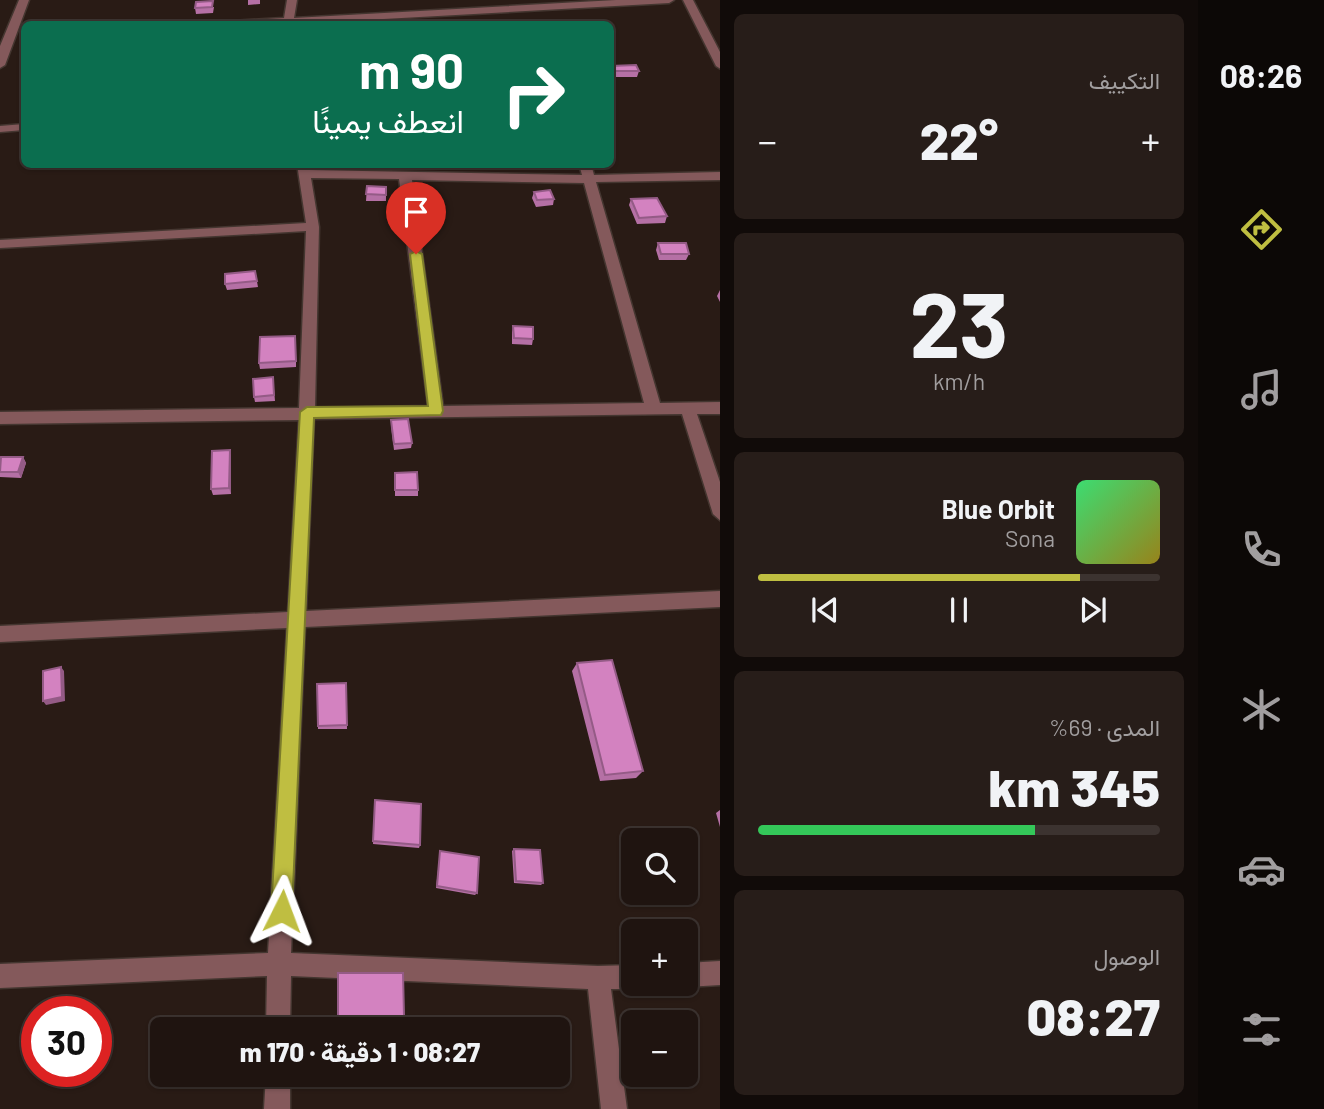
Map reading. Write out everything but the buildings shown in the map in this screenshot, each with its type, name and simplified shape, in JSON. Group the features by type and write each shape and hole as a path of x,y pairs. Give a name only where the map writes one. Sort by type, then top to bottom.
{"street":[{"path":"0,65 3,40 24,0"},
{"path":"287,21 292,0"},
{"path":"324,21 669,0"},
{"path":"688,0 720,65"},
{"path":"3,40 21,38"},
{"path":"0,129 21,128"},
{"path":"586,168 654,410"},
{"path":"278,1017 307,412 313,227 304,169 405,176 587,179 720,176"},
{"path":"405,176 436,411"},
{"path":"0,244 313,227"},
{"path":"0,418 720,408"},
{"path":"688,409 720,514"},
{"path":"0,634 720,599"},
{"path":"0,976 279,964 598,978 621,977"},
{"path":"698,974 720,973"},
{"path":"598,978 614,1109"},
{"path":"277,1109 278,1087"}],"route":[{"path":"282,911 307,412 436,411 416,254"}]}
